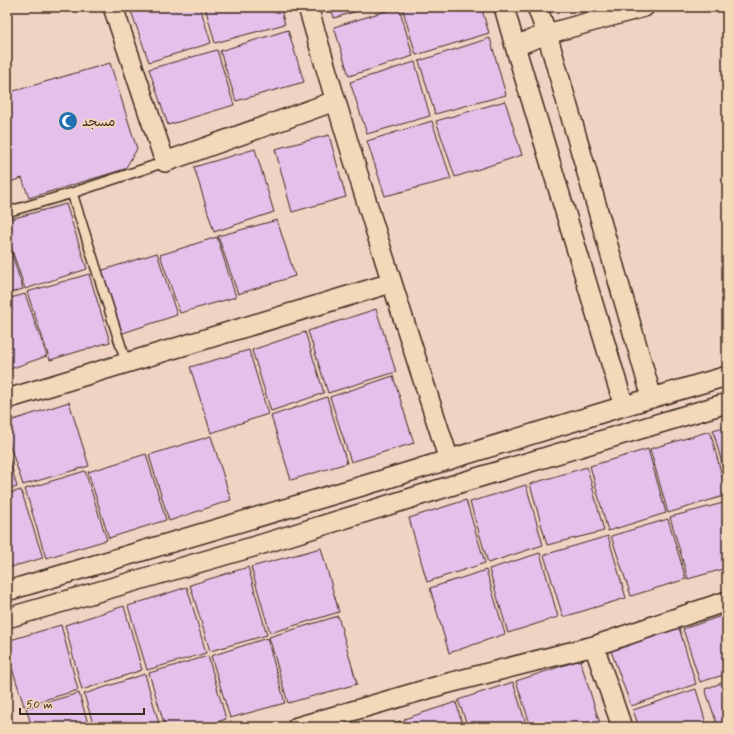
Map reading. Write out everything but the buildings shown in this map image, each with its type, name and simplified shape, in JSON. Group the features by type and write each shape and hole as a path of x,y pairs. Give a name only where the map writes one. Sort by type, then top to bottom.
{"street":[{"path":"113,7 165,162 335,101"},
{"path":"308,7 335,101 449,460"},
{"path":"537,7 547,34 652,398"},
{"path":"515,46 547,34 644,7"},
{"path":"510,9 515,46 624,406"},
{"path":"7,398 392,283"},
{"path":"7,591 727,376"},
{"path":"7,618 256,546 727,403"},
{"path":"297,727 445,684 594,646 727,601"},
{"path":"594,646 622,727"}],"lane":[{"path":"7,212 72,193 165,162"},
{"path":"72,193 126,362"}],"place":[{"name":"مسجد","path":"68,121"}]}
